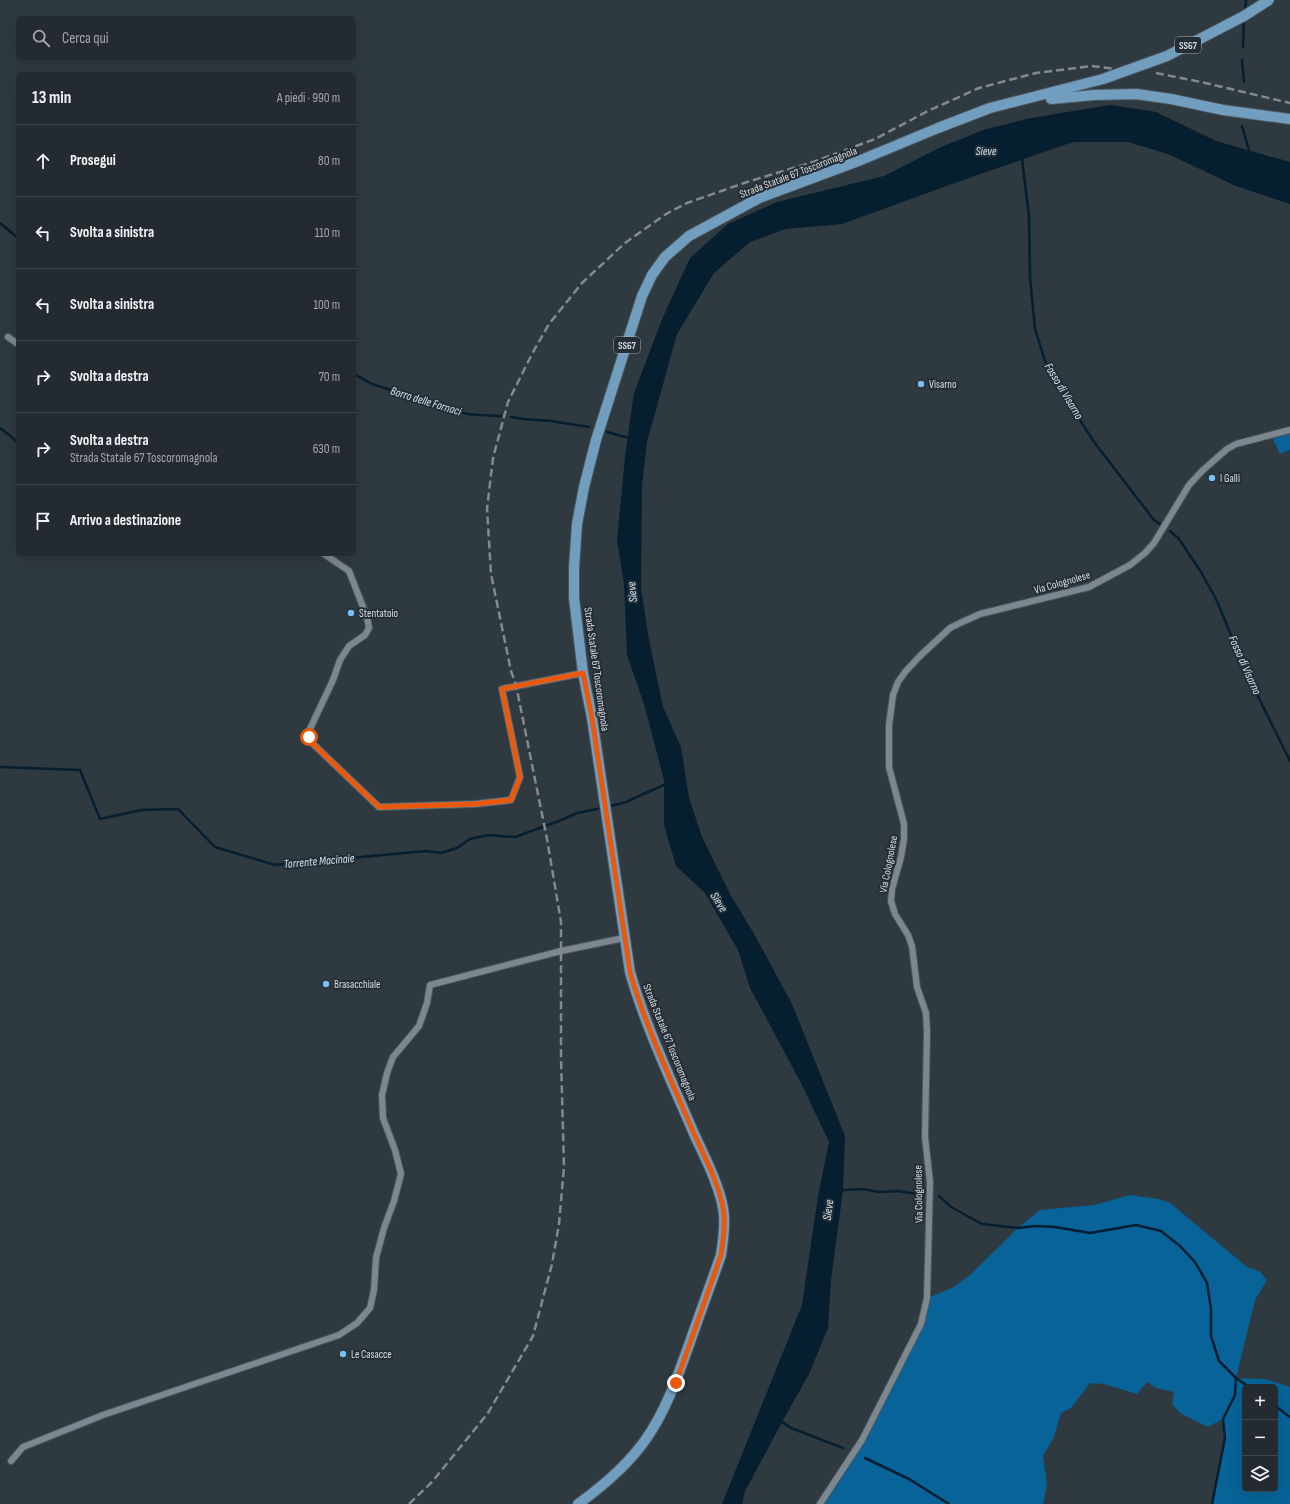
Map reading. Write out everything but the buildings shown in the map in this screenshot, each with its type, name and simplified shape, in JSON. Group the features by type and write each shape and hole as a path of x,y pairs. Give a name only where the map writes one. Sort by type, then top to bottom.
{"main road":[{"name":"Strada Statale 67 Toscoromagnola","path":"578,1504 598,1489 624,1465 646,1439 663,1412 676,1383 721,1255 724,1234 724,1215 720,1196 638,1000 630,972 592,718 583,673 574,598 576,524 584,487 596,440 642,296 652,275 665,257 689,236 759,198 861,160 990,108 1103,79 1167,56 1244,16 1269,0"},
{"path":"990,108 1060,97 1136,94 1171,99 1223,110 1290,119"}],"street":[{"path":"8,337 16,343"},
{"name":"Via Colognolese","path":"820,1504 862,1440 921,1324 927,1298 930,1182 925,1137 926,1013 917,987 912,946 908,935 895,914 891,901 892,889 901,857 904,839 904,824 889,767 889,725 893,695 898,682 920,656 950,628 980,614 1089,586 1130,565 1145,553 1154,543 1189,485 1202,471 1227,449 1236,444 1290,430"},
{"path":"327,556 350,571 367,617 369,628 365,636 349,646 340,660 333,680 308,733 310,741 379,807 475,804 511,800 520,778 502,689 583,673"},
{"path":"11,1460 23,1447 89,1421 291,1350 339,1335 357,1323 370,1308 374,1290 376,1258 401,1174 395,1150 383,1118 382,1095 386,1073 393,1057 419,1026 427,1003 430,985 561,951 624,938"}],"shaded area":[{"path":"1290,430 1290,450 1280,454 1271,435"},
{"path":"1130,1195 1158,1199 1170,1203 1247,1267 1259,1271 1267,1280 1255,1300 1236,1378 1265,1379 1290,1387 1290,1504 1212,1504 1225,1438 1223,1419 1208,1427 1180,1413 1172,1404 1174,1392 1156,1388 1147,1382 1137,1394 1104,1384 1090,1383 1071,1408 1061,1413 1054,1437 1043,1456 1047,1485 1043,1504 820,1504 862,1440 921,1324 927,1298 952,1288 970,1275 1018,1228 1040,1210 1094,1205"}],"water":[{"name":"Sieve","path":"1110,105 1156,112 1216,141 1290,162 1290,204 1236,186 1168,154 1128,142 1073,142 842,224 786,229 750,242 714,273 677,334 647,442 642,487 641,588 649,640 663,707 681,747 689,798 702,837 730,894 753,932 792,1004 845,1136 843,1190 831,1280 828,1328 809,1374 745,1491 742,1504 722,1504 802,1305 818,1196 829,1142 801,1083 750,988 738,950 705,893 676,866 664,825 664,780 644,704 627,655 624,584 617,540 625,457 634,393 663,317 690,258 728,224 777,202 884,176 939,148 983,130 1031,118"}],"waterway":[{"path":"1245,12 1246,0"},
{"path":"1243,47 1244,19"},
{"path":"1242,60 1244,82"},
{"path":"1242,126 1249,150"},
{"name":"Fosso di Visarno","path":"1022,159 1029,216 1030,277 1035,329 1045,361 1094,442 1154,520 1161,525"},
{"name":"Borro delle Fornaci","path":"0,223 16,236"},
{"name":"Borro delle Fornaci","path":"356,375 372,384 467,414 501,416"},
{"path":"511,417 589,427"},
{"path":"0,428 16,442"},
{"path":"607,432 629,438"},
{"name":"Fosso di Visarno","path":"1170,531 1179,539 1201,572 1216,599 1249,678 1290,761"},
{"name":"Torrente Macinaie","path":"0,767 80,770 100,819 141,810 178,809 215,847 275,865 426,851 441,853 457,848 470,839 488,835 515,837 577,813 602,808"},
{"name":"Torrente Macinaie","path":"607,807 626,802 666,784"},
{"path":"843,1190 862,1189 880,1192 898,1191 917,1194"},
{"path":"939,1196 951,1207 982,1224 1018,1228 1036,1226 1055,1227 1090,1233 1136,1225 1161,1231 1180,1246 1195,1262 1207,1283 1211,1309 1211,1336 1219,1361 1236,1378 1235,1395 1223,1419 1225,1438 1212,1504"},
{"path":"1236,1378 1245,1384"},
{"path":"1278,1408 1290,1417"},
{"path":"782,1422 791,1428 843,1448"},
{"path":"865,1458 909,1479 949,1504"}],"railway":[{"path":"409,1504 432,1482 488,1413 533,1336 552,1264 559,1224 564,1167 561,1058 561,922 547,839 516,685 511,671 491,574 487,509 493,458 508,402 549,324 582,283 625,243 666,214 687,203 747,182 813,162 875,139 928,111 979,88 1036,73 1091,66 1115,69"},
{"path":"1156,73 1290,103"}],"place":[{"name":"Visarno","path":"921,384"},
{"name":"I Galli","path":"1212,478"},
{"name":"Stentatoio","path":"351,613"},
{"name":"Brasacchiale","path":"326,984"},
{"name":"Le Casacce","path":"343,1354"}],"route":[{"path":"309,737 310,741 379,807 475,804 511,800 520,778 502,689 516,685 583,673 592,718 630,972 638,1000 720,1196 724,1215 724,1234 721,1255 676,1383"}]}
